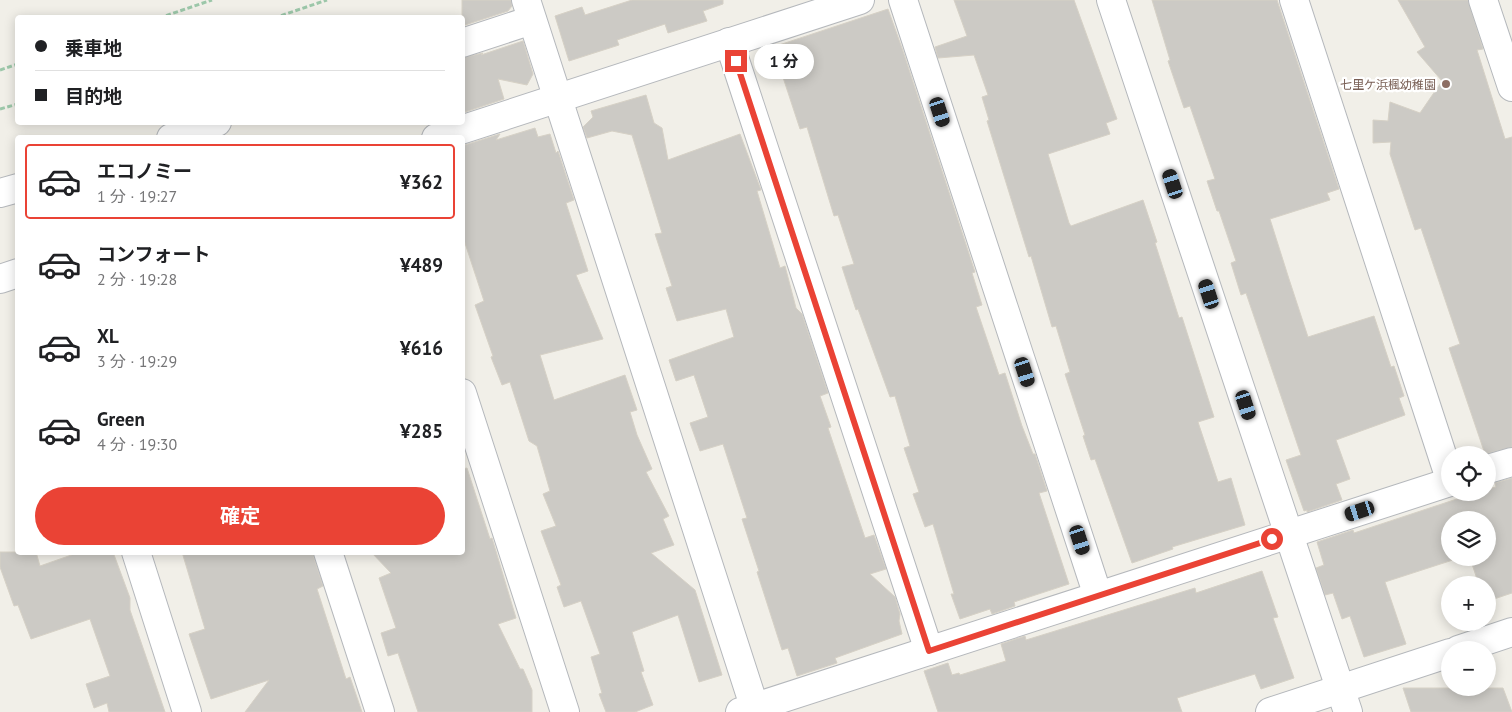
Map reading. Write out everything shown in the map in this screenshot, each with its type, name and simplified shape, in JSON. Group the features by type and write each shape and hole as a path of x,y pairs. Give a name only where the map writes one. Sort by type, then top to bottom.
{"street":[{"path":"445,135 860,0"},
{"path":"903,0 1098,596"},
{"path":"1112,0 1344,700"},
{"path":"1294,0 1441,452"},
{"path":"1483,0 1512,87"},
{"path":"465,42 529,10 750,710 1441,483"},
{"path":"730,42 929,651"},
{"path":"186,135 211,125"},
{"path":"0,193 15,189"},
{"path":"0,279 15,274"},
{"path":"465,402 565,712"},
{"path":"1496,467 1512,462"},
{"path":"137,555 187,712"},
{"path":"329,555 380,712"},
{"path":"1485,641 1512,632"},
{"path":"1270,712 1344,700 1441,657"}],"path":[{"path":"168,15 212,0"},
{"path":"283,15 327,0"},
{"path":"0,70 15,65"},
{"path":"0,109 15,105"}],"building":[{"path":"462,0 511,0 512,6 508,11 465,25 465,15 462,15"},
{"path":"632,0 723,0 723,4 703,11 707,21 668,33 665,24 617,40 619,45 569,61 555,16 582,7 585,15"},
{"path":"954,0 1074,0 1117,119 1106,123 1110,134 1048,154 1069,223 1071,226 1143,200 1179,318 1182,317 1214,417 1198,422 1218,482 1231,478 1245,525 1172,547 1173,549 1132,563 1095,459 1091,460 1083,436 1085,435 1065,374 1070,372 1056,326 1052,327 987,121 989,120 982,97 988,95 974,55 938,58 935,47 967,36"},
{"path":"1152,0 1277,0 1339,189 1327,193 1330,200 1270,219 1289,279 1308,337 1374,316 1391,367 1394,366 1404,396 1399,398 1405,415 1336,440 1350,479 1336,484 1342,500 1307,512 1307,510 1304,511 1286,460 1301,455 1246,293 1241,295 1231,263 1236,261 1207,181 1215,179 1190,106 1184,108 1168,61 1170,60"},
{"path":"1398,0 1468,0 1483,49 1477,50 1505,139 1512,137 1512,447 1496,451 1496,446 1482,446 1449,348 1460,344 1421,228 1415,230 1390,154 1391,142 1373,143 1373,120 1388,121 1390,102 1420,113 1442,81 1417,52 1425,47"},
{"path":"888,9 975,272 972,273 982,305 976,307 999,375 1005,373 1022,426 1033,454 1035,454 1047,491 1039,493 1069,584 1014,602 1015,606 992,614 990,609 960,619 951,594 954,594 933,524 925,527 913,494 919,492 904,448 910,446 895,396 890,397 858,309 856,310 842,267 854,264 838,215 834,216 807,127 800,129 773,47"},
{"path":"523,41 533,74 527,85 498,79 504,99 465,112 465,57 483,53 481,55"},
{"path":"646,95 654,123 662,128 668,160 740,134 761,190 757,191 780,268 785,266 796,308 802,314 828,393 820,396 831,427 828,428 865,538 874,535 886,569 870,574 895,597 900,614 899,621 902,634 835,658 837,663 797,676 788,648 782,650 757,572 759,571 742,519 747,518 723,444 700,451 690,423 708,417 694,375 676,381 669,360 734,337 726,309 677,321 666,288 672,286 655,234 662,233 632,135 612,131 587,138 583,127 593,117 591,111"},
{"path":"535,128 538,137 550,134 556,153 558,151 574,200 566,203 588,271 576,275 603,339 540,355 554,400 625,375 637,410 630,412 637,435 652,469 646,472 669,516 663,519 674,545 651,553 695,590 722,675 699,682 678,615 632,632 644,671 641,672 653,705 635,712 606,712 599,694 602,693 591,657 600,654 581,601 564,607 557,587 561,585 541,531 556,526 543,494 550,491 537,446 529,441 510,382 502,385 475,305 484,301 465,243 465,145 500,134 496,140"},
{"path":"465,468 467,468 490,539 492,538 516,618 498,624 520,669 523,669 532,690 532,712 418,712 398,653 388,656 381,633 396,628 379,578 391,573 374,555 465,555"},
{"path":"1512,478 1512,593 1496,598 1496,576 1476,576 1473,566 1496,566 1496,511 1441,511 1441,564 1385,582 1406,644 1364,657 1350,616 1342,619 1333,593 1325,595 1316,568 1324,565 1317,542 1353,530 1354,533 1451,501 1496,501 1496,483"},
{"path":"0,552 15,552 15,555 37,555 40,566 71,555 114,555 130,598 130,610 165,712 109,712 107,703 94,708 86,684 110,676 90,619 31,639 18,605 14,606 0,567"},
{"path":"183,555 313,555 323,586 317,589 346,679 350,677 362,712 245,712 269,680 211,699 189,634 205,629"},
{"path":"1262,571 1278,617 1273,618 1294,678 1261,689 1255,674 1177,698 1182,712 938,712 924,671 948,663 952,675 959,673 960,675 1006,661 1001,644 1025,636 1026,640 1195,588 1196,593"},
{"path":"1403,688 1441,688 1441,696 1496,696 1496,688 1503,688 1512,712 1411,712"}],"place":[{"name":"七里ケ浜楓幼稚園","path":"1446,84"}],"route":[{"path":"736,61 929,651 1272,539"}]}
